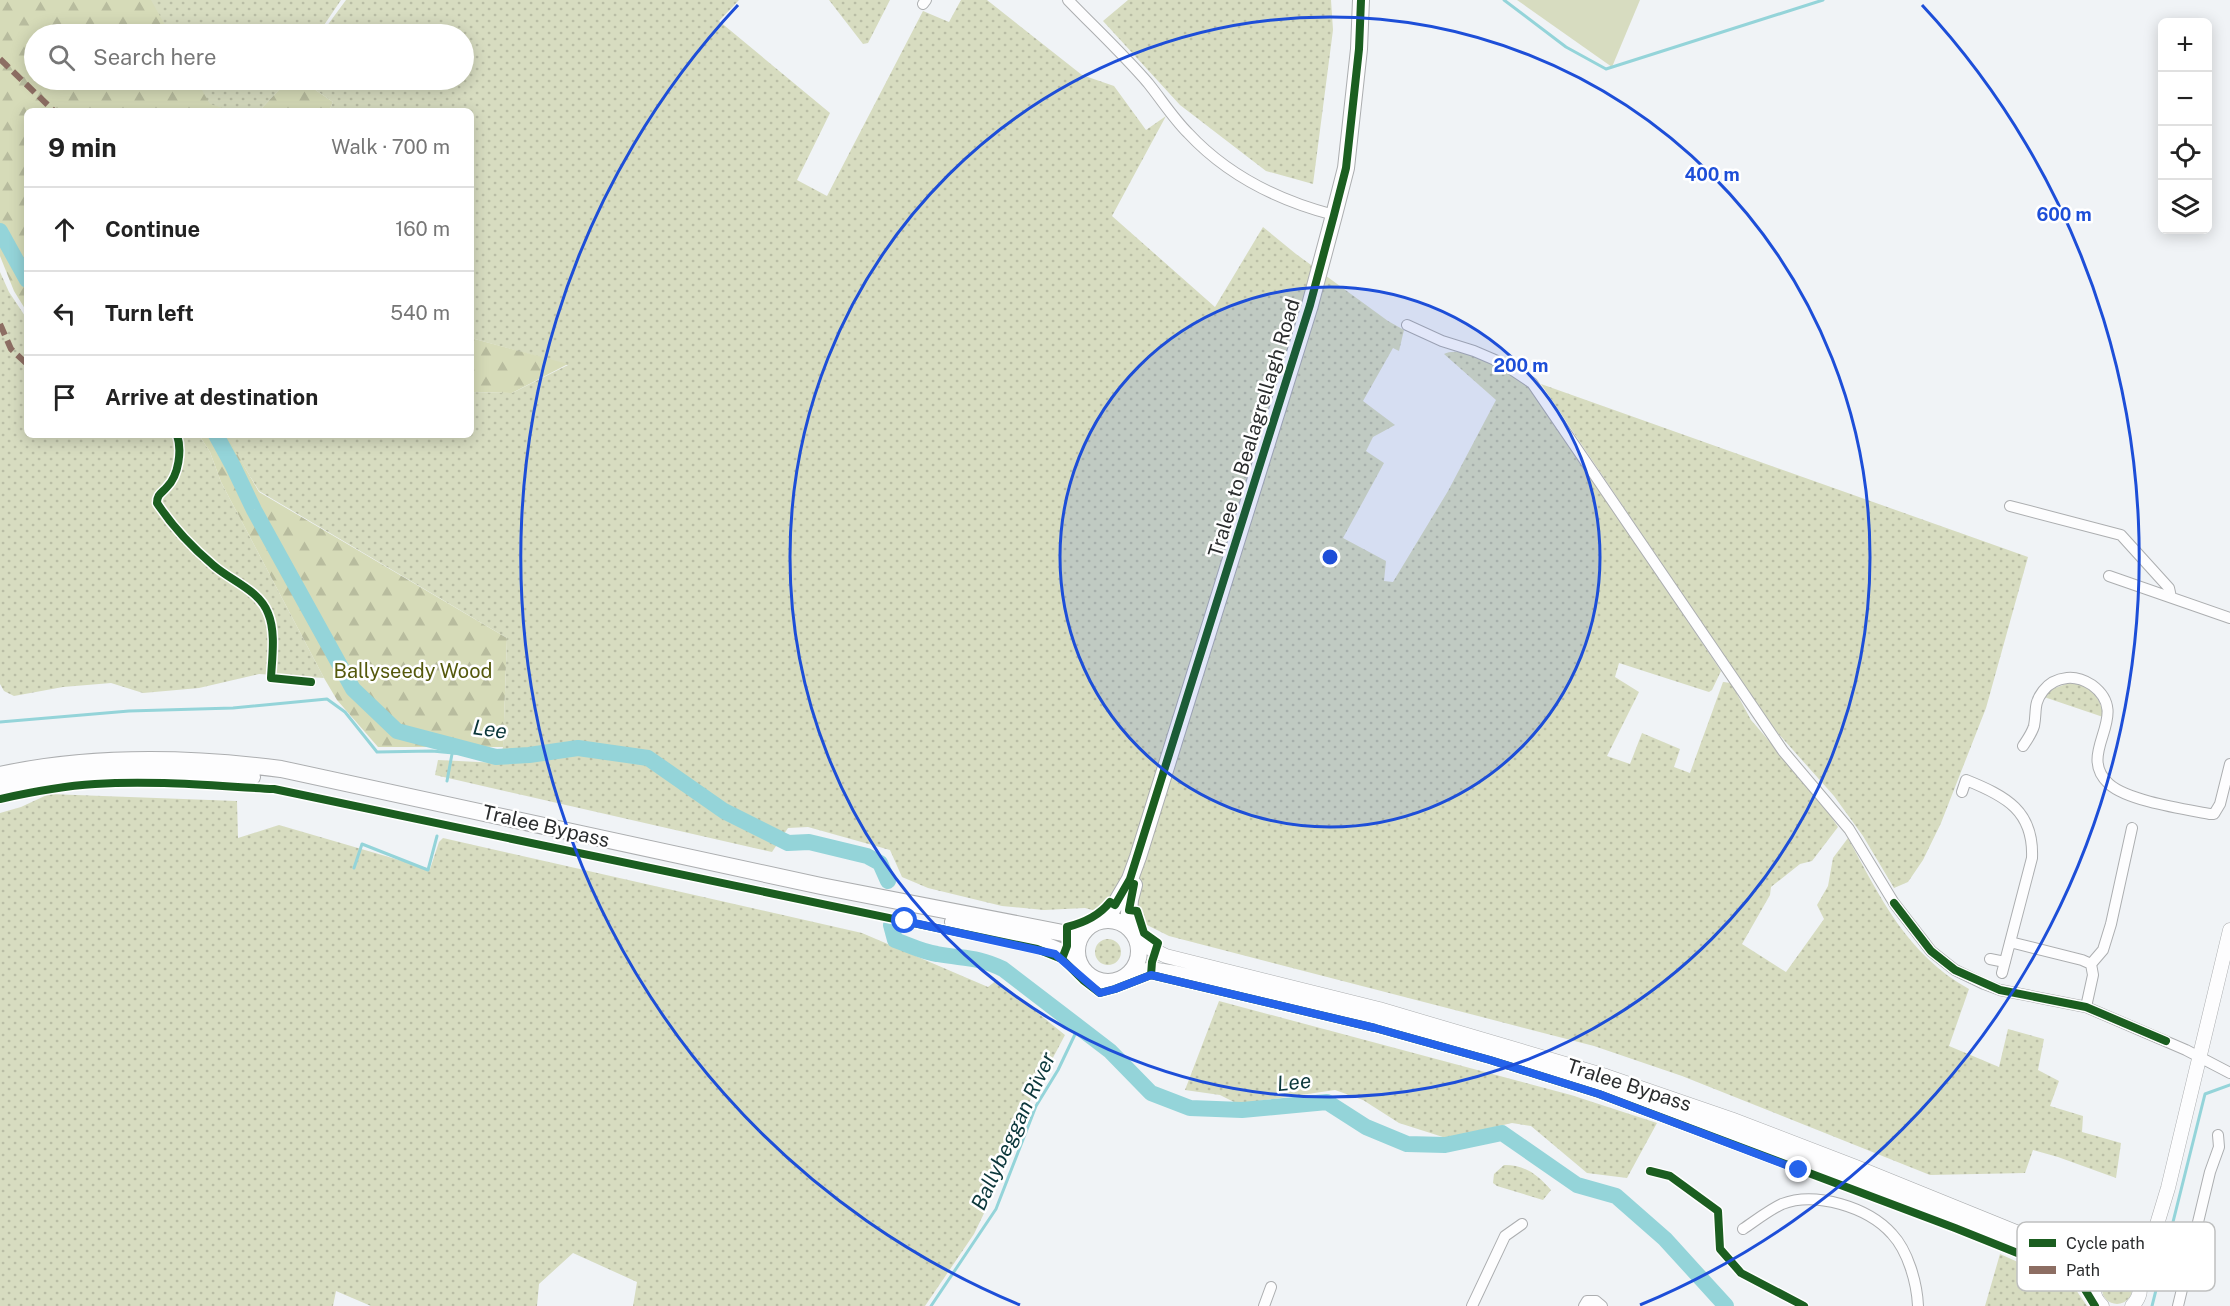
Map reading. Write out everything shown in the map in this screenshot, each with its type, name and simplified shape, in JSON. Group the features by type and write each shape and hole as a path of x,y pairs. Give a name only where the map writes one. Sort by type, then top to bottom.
{"highway":[{"name":"Tralee to Bealagrellagh Road","path":"1106,920 1130,879 1138,857 1310,305 1335,215 1347,158 1359,49 1361,0"},
{"name":"Tralee Bypass","path":"0,775 94,761 162,759 281,769 713,863 875,901 1068,934 1087,928"},
{"name":"Tralee Bypass","path":"0,787 98,773 163,771 271,779 810,895 875,901"},
{"name":"Tralee to Bealagrellagh Road","path":"1128,926 1138,857"},
{"name":"Tralee Bypass","path":"904,906 1029,939 1053,947 1079,962"},
{"path":"1106,920 1114,920 1128,926 1139,943 1138,961 1128,975 1111,982 1102,982 1092,978 1079,962 1078,944 1087,928 1095,922 1106,920"}],"main road":[{"path":"2158,1222 2230,930"},
{"name":"Tralee Bypass","path":"1139,943 1166,956 1379,1010 1606,1076 1731,1119 2017,1230"},
{"name":"Tralee Bypass","path":"1128,975 1151,969 1168,971 1259,992 1387,1024 1601,1087 1722,1128 2017,1246"},
{"name":"Tralee Bypass","path":"2093,1291 2102,1306"},
{"path":"2132,1306 2139,1291"}],"street":[{"path":"1068,0 1148,83 1186,132 1205,150 1246,180 1288,200 1335,215"},
{"path":"1407,325 1442,341 1502,363 1532,383 1783,751 1849,829 1894,903 1931,951 1956,970 1992,987 2086,1007 2186,1050 2230,1073"},
{"path":"2010,506 2121,535 2169,588 2171,597"},
{"path":"2109,576 2230,618"},
{"path":"2023,746 2033,728 2036,703 2046,688 2054,682 2076,678 2092,686 2104,699 2109,711 2098,749 2097,768 2109,784 2127,795 2214,814 2220,804 2230,764"},
{"path":"1962,792 1966,780 1992,790 2014,805 2029,827 2032,843 2032,858 2003,968 1990,959"},
{"path":"2091,964 2103,950 2111,924 2132,828"},
{"path":"2010,942 2091,964"},
{"path":"2086,1007 2093,975 2091,964"},
{"path":"2198,1222 2210,1172 2219,1147 2218,1135"},
{"path":"1743,1229 1782,1204 1810,1199 1841,1203 1870,1217 1892,1234 1905,1256 1914,1282 1918,1306"},
{"path":"1472,1306 1505,1236 1522,1224"},
{"path":"1264,1306 1271,1287"},
{"path":"2178,1306 2182,1291"},
{"path":"1584,1306 1587,1301 1596,1301 1602,1306"}],"green space":[{"path":"0,0 151,0 164,24 24,24 24,90 202,90 210,104 223,108 24,108 24,307 14,291 0,256"},
{"path":"150,0 341,0 325,24 163,24"},
{"path":"346,0 739,0 719,21 830,113 797,180 827,196 923,11 949,22 961,0 987,0 1082,75 1114,86 1146,130 1166,116 1112,216 1215,307 1263,227 1296,254 1388,321 1404,330 1399,351 1393,348 1363,401 1395,425 1373,437 1366,451 1384,463 1343,538 1386,561 1384,581 1393,582 1448,491 1496,400 1444,354 1453,352 1476,356 1531,388 1721,671 1709,692 1619,663 1615,677 1639,692 1607,756 1630,764 1642,733 1680,749 1674,767 1690,773 1723,682 1731,683 1751,720 1820,800 1838,827 1812,861 1800,864 1771,887 1770,895 1742,944 1786,972 1824,919 1817,905 1828,886 1833,858 1848,838 1884,903 1912,942 1947,975 1969,989 1949,1046 1999,1067 2008,1029 2044,1039 2038,1070 2059,1081 2050,1106 2083,1116 2082,1132 2121,1143 2116,1178 2033,1150 2025,1173 1930,1175 1682,1076 1594,1046 1169,936 1147,925 1085,908 1044,910 1002,906 928,888 902,877 890,850 808,827 788,828 772,852 435,775 438,760 499,763 503,747 507,638 259,491 228,440 230,438 474,438 474,392 512,393 568,365 474,339 474,108 330,108 333,102 316,90 474,90 474,24 328,24"},
{"path":"829,0 890,0 868,43 863,44"},
{"path":"1128,0 1331,0 1333,30 1313,184 1266,171 1180,105 1103,21"},
{"path":"1517,0 1640,0 1612,67"},
{"path":"200,90 279,90 262,108 216,108 208,105"},
{"path":"279,90 316,90 333,102 330,108 262,108"},
{"path":"0,272 9,292 24,314 24,438 201,438 210,452 221,482 324,678 259,674 199,688 143,693 111,683 63,687 14,696 4,691 0,684"},
{"path":"474,339 568,364 512,393 474,392"},
{"path":"1541,384 2028,557 1986,708 1941,823 1923,860 1908,882 1894,888 1863,836 1834,796 1768,722"},
{"name":"Ballyseedy Wood","path":"201,438 230,438 229,440 259,492 507,638 503,747 378,747 337,700 324,678 221,482 210,452"},
{"path":"2069,683 2083,686 2093,693 2100,703 2103,717 2044,697 2052,689"},
{"path":"49,794 237,801 238,838 279,825 430,869 439,842 443,838 862,933 988,987 997,980 1065,1035 1013,1133 989,1203 974,1234 925,1306 633,1306 637,1282 573,1253 539,1284 537,1306 371,1306 336,1291 333,1306 0,1306 0,813 21,807"},
{"path":"1108,939 1117,943 1121,952 1117,961 1108,965 1099,961 1095,952 1099,943"},
{"path":"1219,1001 1571,1095 1657,1123 1627,1178 1587,1173 1531,1126 1512,1123 1446,1138 1399,1123 1363,1100 1335,1090 1238,1104 1220,1095 1185,1090"},
{"path":"1504,1165 1530,1171 1551,1190 1543,1200 1497,1186 1493,1183 1494,1174"},
{"path":"2000,1254 2017,1262 2017,1291 2077,1291 2087,1306 1985,1306"},
{"path":"2102,1291 2132,1291 2128,1300 2117,1304 2106,1300"}],"waterway":[{"path":"1504,0 1566,47 1606,69 1823,0"},
{"name":"Lee","path":"0,231 24,275"},
{"name":"Lee","path":"218,438 254,510 353,689 397,731 496,757 578,748 648,758 724,811 788,843 809,842 867,856 880,863 888,881"},
{"path":"0,722 129,711 233,708 327,699 345,712 377,752 432,751 496,757"},
{"path":"447,781 452,754"},
{"path":"354,868 362,844 428,870 437,836"},
{"name":"Lee","path":"891,925 895,940 927,952 977,960 1003,969 1110,1051 1151,1093 1190,1108 1242,1110 1327,1102 1366,1127 1407,1144 1445,1145 1502,1133 1577,1185 1616,1196 1665,1239 1726,1306"},
{"name":"Ballybeggan River","path":"931,1306 996,1209 1036,1106 1058,1070 1079,1026"},
{"path":"2173,1222 2205,1094 2230,1085"},
{"path":"2152,1306 2156,1291"}],"marked path":[{"path":"0,59 24,82"},
{"path":"32,90 51,108"},
{"path":"0,324 11,349 24,361"}],"cycle path":[{"path":"1062,959 1067,946 1067,927 1090,918 1110,902 1115,905 1130,879 1310,305 1346,168 1359,49 1361,0"},
{"path":"178,438 177,469 171,482 159,496 157,503 198,551 220,571 251,592 264,605 272,628 271,678 311,682"},
{"path":"0,799 59,788 117,783 274,789 1037,949 1062,959 1100,993 1151,975 1375,1028 1490,1060 1599,1094 2017,1253"},
{"path":"1134,884 1129,910 1137,911 1144,933 1158,943 1152,962 1151,975"},
{"path":"1894,903 1931,951 1955,970 2000,990 2086,1007 2166,1041"},
{"path":"1650,1171 1670,1176 1718,1211 1720,1249 1741,1273 1804,1306"},
{"path":"2086,1291 2095,1306"}],"route":[{"path":"905,921 1055,954 1100,993 1151,975 1375,1028 1490,1060 1599,1094 1799,1170"}]}
